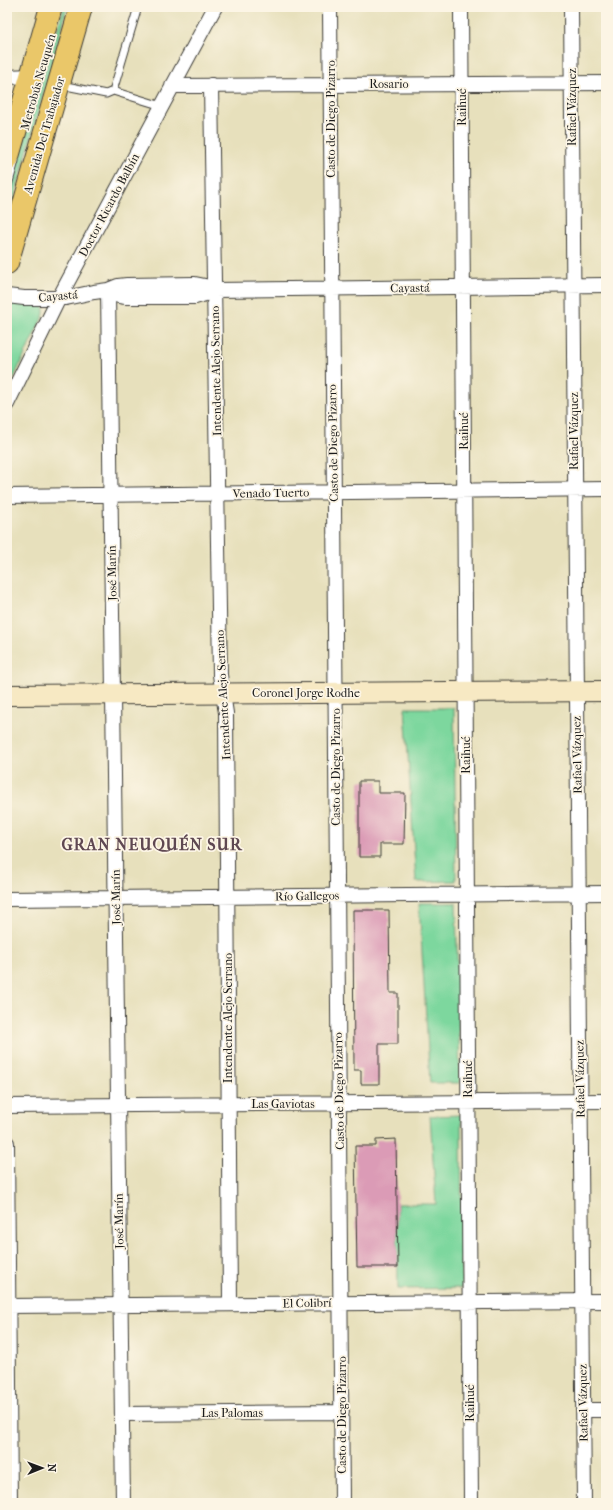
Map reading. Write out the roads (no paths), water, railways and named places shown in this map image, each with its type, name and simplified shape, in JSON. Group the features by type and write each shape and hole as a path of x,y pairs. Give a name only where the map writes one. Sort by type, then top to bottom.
{"main road":[{"path":"13,156 31,76 51,7"},
{"name":"Avenida Del Trabajador","path":"7,263 81,7"},
{"name":"Coronel Jorge Rodhe","path":"7,695 606,690"}],"street":[{"name":"Doctor Ricardo Balbín","path":"7,404 59,298 215,7"},
{"name":"Casto de Diego Pizarro","path":"330,7 342,1503"},
{"name":"Raihué","path":"461,7 471,1503"},
{"name":"Rafael Vázquez","path":"571,7 584,1503"},
{"path":"7,77 31,76"},
{"name":"Rosario","path":"172,86 606,83"},
{"name":"Intendente Alejo Serrano","path":"211,85 220,675 226,714 230,1304"},
{"name":"Cayastá","path":"7,296 24,298 59,298 108,290 116,295 126,297 180,297 201,296 214,290 606,285"},
{"name":"José Marín","path":"108,290 123,1503"},
{"name":"Venado Tuerto","path":"7,496 606,489"},
{"name":"Río Gallegos","path":"7,898 606,893"},
{"name":"Las Gaviotas","path":"7,1106 606,1102"},
{"path":"7,1142 10,1503"},
{"name":"El Colibrí","path":"8,1306 606,1301"},
{"path":"583,1410 606,1410"},
{"name":"Las Palomas","path":"122,1414 342,1412"}],"lane":[{"path":"113,91 138,7"},
{"path":"59,84 106,94 113,91 162,106"},
{"path":"7,189 13,156"}],"district":[{"name":"GRAN NEUQUÉN SUR","path":"152,844"}]}
